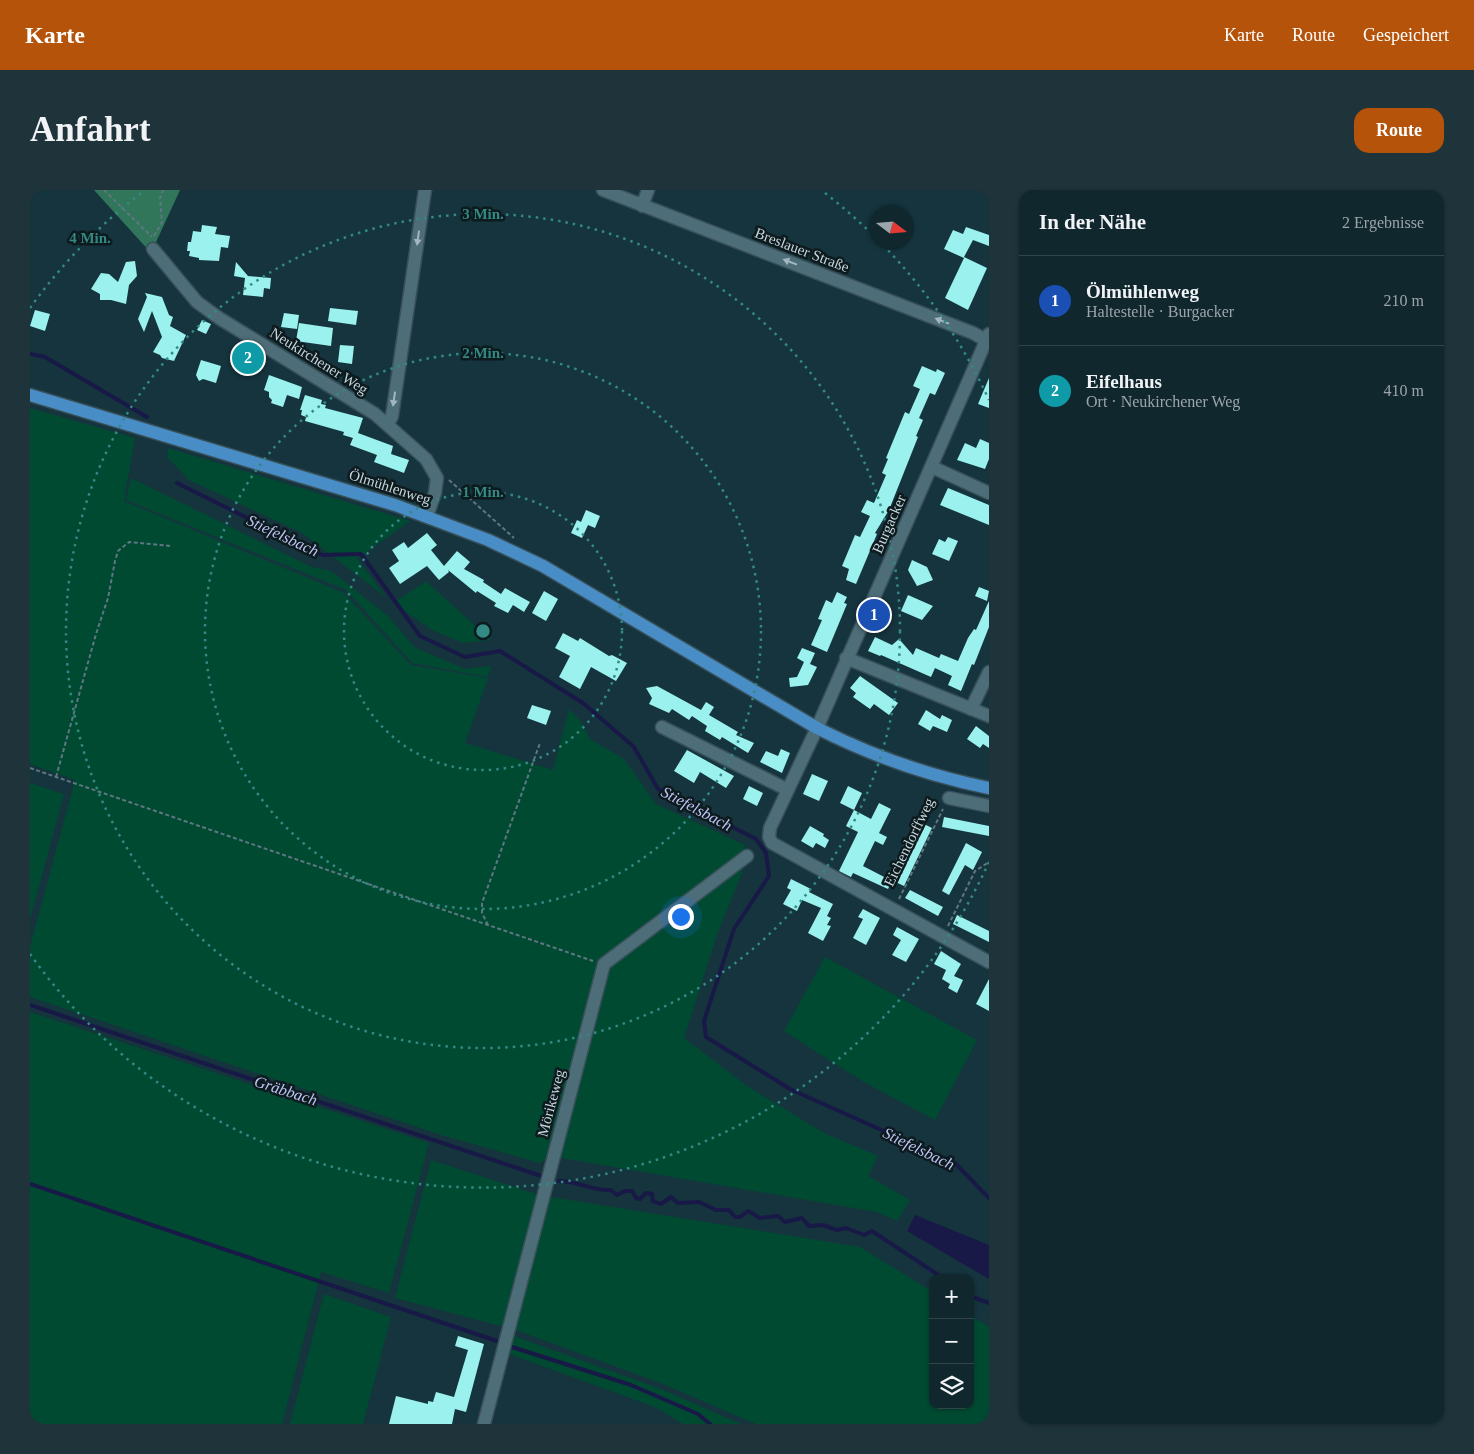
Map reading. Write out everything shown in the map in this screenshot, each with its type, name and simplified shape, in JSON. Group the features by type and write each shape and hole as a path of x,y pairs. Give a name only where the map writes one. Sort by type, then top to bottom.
{"main road":[{"name":"Ölmühlenweg","path":"30,395 427,516 510,550 572,582 817,728 864,751 913,769 951,781 989,788"}],"street":[{"path":"388,424 392,416 426,190"},
{"name":"Breslauer Straße","path":"603,190 988,339"},
{"path":"642,206 648,190"},
{"name":"Neukirchener Weg","path":"153,244 198,302 219,318 349,397 388,424 426,459 437,478"},
{"name":"Burgacker","path":"817,728 846,658 988,339"},
{"path":"932,467 989,493"},
{"path":"427,516 435,493 437,478"},
{"path":"846,658 989,716"},
{"path":"971,709 989,672"},
{"path":"662,727 788,790 817,728"},
{"name":"Eichendorffweg","path":"788,790 770,828 769,838 772,843 989,962"},
{"name":"Eichendorffweg","path":"949,798 989,806"},
{"path":"604,964 747,856"},
{"name":"Mörikeweg","path":"484,1424 604,964"}],"path":[{"path":"104,190 153,244 162,222 160,198 163,190"},
{"path":"437,478 444,478 453,482 514,536 510,550"},
{"path":"56,777 108,598 118,551 129,542 172,546"},
{"path":"488,924 482,913 482,903 540,743"},
{"path":"30,768 604,964"},
{"name":"Eichendorffweg","path":"894,910 949,798"},
{"path":"943,936 975,872 989,862"}],"green space":[{"path":"94,190 180,190 151,253"},
{"path":"30,408 135,438 124,501 344,593 411,665 488,678 465,743 553,770 569,709 580,720 590,739 624,759 656,804 745,845 742,873 718,932 684,1038 750,1088 824,1133 878,1156 868,1176 910,1200 897,1221 877,1212 550,1156 540,1163 441,1135 30,997 30,947 75,780 30,764"},
{"path":"168,448 410,521 357,559 387,598 302,533 189,480 167,457"},
{"path":"131,478 312,567 331,571 388,616 414,647 465,669 491,666 488,677 412,663 346,590 126,500"},
{"path":"427,581 491,640 463,643 432,630 393,603"},
{"path":"30,783 64,794 30,920"},
{"path":"825,957 977,1040 935,1120 862,1081 784,1031"},
{"path":"30,1012 429,1143 389,1293 321,1272 282,1424 30,1424"},
{"path":"431,1160 539,1195 860,1247 929,1290 929,1409 974,1409 974,1318 989,1327 989,1424 756,1424 663,1384 516,1330 395,1298"},
{"path":"324,1294 391,1317 363,1424 290,1424"},
{"path":"514,1336 661,1389 741,1424 683,1424 655,1407 509,1354"}],"shaded area":[{"path":"915,1215 989,1245 989,1279 907,1231"}],"building":[{"path":"202,225 217,227 215,234 230,236 228,248 221,247 219,261 199,260 199,258 189,256 190,251 187,251 188,242 191,242 193,231 201,232"},
{"path":"966,227 989,235 989,246 973,240 964,257 987,268 968,310 945,298 964,258 944,249 953,230 963,234"},
{"path":"135,261 137,276 129,285 126,304 111,300 100,300 100,294 91,289 101,273 109,274 118,282 126,262"},
{"path":"236,262 248,276 271,278 270,289 264,288 263,297 243,295 245,278 234,276"},
{"path":"145,293 162,297 169,315 173,317 170,326 186,335 174,361 162,358 153,352 162,337 152,311 144,332 138,319 147,297"},
{"path":"330,308 358,311 356,325 328,321"},
{"path":"35,310 50,314 45,331 30,326"},
{"path":"284,313 299,315 297,329 281,327"},
{"path":"202,320 211,324 206,334 197,330"},
{"path":"299,323 333,328 331,346 296,341"},
{"path":"340,345 354,346 352,364 338,362"},
{"path":"246,346 259,353 249,370 236,363"},
{"path":"201,360 221,366 216,383 203,379 199,381 196,375"},
{"path":"922,366 936,372 937,369 945,373 935,395 930,393 919,418 923,420 916,436 918,437 889,510 875,533 877,534 856,584 846,580 849,569 842,566 855,535 860,537 870,516 861,512 867,500 874,503 886,475 882,473 888,459 886,458 905,412 909,414 920,389 913,386"},
{"path":"269,375 302,387 299,399 287,395 283,407 271,403 272,400 269,397 269,392 264,390"},
{"path":"989,378 989,408 978,404"},
{"path":"305,395 322,400 321,404 326,405 325,408 363,418 358,433 393,446 391,454 409,460 404,473 374,462 377,455 350,445 353,438 343,435 344,432 305,421 306,417 301,415 302,410 300,410"},
{"path":"980,439 989,443 989,459 985,469 957,460 965,443 976,448"},
{"path":"948,488 989,505 989,525 940,505"},
{"path":"586,510 600,516 595,528 588,525 582,538 571,533 577,520 581,522"},
{"path":"427,533 437,545 431,550 444,566 457,551 470,562 464,569 484,580 483,582 501,594 505,588 530,602 524,612 513,605 508,613 494,606 496,603 477,591 476,593 448,570 449,572 439,580 427,566 400,584 389,568 399,561 392,550 404,542 408,548"},
{"path":"948,537 958,541 949,561 932,554 939,539 945,542"},
{"path":"912,560 927,567 933,580 917,586 908,570"},
{"path":"979,587 989,591 987,601 975,596"},
{"path":"544,591 558,599 546,621 532,613"},
{"path":"837,592 847,597 844,603 847,604 827,652 811,645 822,620 818,619 826,600 832,603"},
{"path":"908,595 933,606 922,620 901,611"},
{"path":"989,601 989,627 961,691 948,685 952,676 935,668 931,677 868,651 875,637 892,645 899,639 913,655 916,648 939,658 941,654 958,661 968,638 974,629 976,630"},
{"path":"563,633 578,641 580,638 609,656 612,655 627,663 616,681 591,667 580,689 559,677 570,656 555,648"},
{"path":"802,648 815,653 810,664 817,667 808,685 790,687 789,678 797,677 804,662 797,658"},
{"path":"860,676 898,703 889,715 874,704 870,709 853,697 856,693 850,688"},
{"path":"657,686 701,710 706,702 714,707 709,715 738,732 736,735 754,743 748,753 722,737 720,740 705,731 707,726 692,716 689,720 672,709 669,713 649,704 652,698 646,688"},
{"path":"532,705 551,711 546,725 527,718"},
{"path":"926,710 940,719 942,715 952,720 947,732 933,726 930,731 918,724"},
{"path":"976,726 989,736 989,748 983,744 980,748 967,739"},
{"path":"781,749 790,753 782,773 760,762 766,751 778,756"},
{"path":"687,750 734,776 726,788 700,772 694,783 674,771"},
{"path":"812,774 828,781 819,801 803,794"},
{"path":"749,786 763,793 757,806 743,799"},
{"path":"848,786 862,793 854,810 840,803"},
{"path":"879,803 891,809 879,833 887,837 883,845 875,841 863,866 892,881 888,889 853,873 851,877 839,871 858,832 846,826 854,810 871,819"},
{"path":"944,817 989,826 989,836 942,827"},
{"path":"916,820 932,828 904,886 887,878"},
{"path":"810,826 824,834 823,836 829,840 825,848 816,843 813,848 801,841"},
{"path":"966,843 982,852 973,870 965,865 949,895 942,891"},
{"path":"791,879 811,889 809,892 833,904 827,916 831,918 827,925 831,926 823,941 808,933 821,908 802,900 797,911 783,904 791,890 787,888"},
{"path":"910,890 943,907 938,916 905,898"},
{"path":"863,909 880,918 866,945 853,938 863,919 858,917"},
{"path":"957,915 989,931 989,942 953,924"},
{"path":"897,927 919,939 906,962 892,955 901,940 893,935"},
{"path":"941,951 961,964 954,976 963,980 957,993 948,988 950,984 942,979 946,970 934,964"},
{"path":"989,979 989,1011 976,1004"},
{"path":"458,1336 484,1344 466,1412 455,1409 452,1424 389,1424 396,1396 428,1404 428,1401 433,1402 436,1392 454,1397 468,1350 455,1346"}],"waterway":[{"name":"Stiefelsbach","path":"30,354 45,357 147,417"},
{"name":"Stiefelsbach","path":"177,483 322,555 361,554 420,636 465,657 500,651 583,703 634,747 658,789 756,839 766,853 769,876 734,929 704,1021 706,1037 790,1089 955,1163 989,1198"},
{"name":"Gräbbach","path":"30,1005 541,1176"},
{"name":"Gräbbach","path":"559,1181 611,1190 617,1195 625,1191 632,1191 636,1198 640,1199 646,1193 652,1194 653,1201 661,1204 671,1197 678,1203 699,1202 716,1210 729,1210 735,1217 740,1217 748,1211 760,1218 778,1216 785,1222 802,1218 809,1226 823,1225 837,1230 846,1228 864,1235 872,1231 937,1274"},
{"path":"30,1184 497,1341"},
{"name":"Gräbbach","path":"974,1297 989,1303"},
{"path":"512,1347 631,1385 698,1414 710,1424"}],"place":[{"name":"Eifelhaus","path":"248,358"},
{"name":"Ölmühlenweg","path":"874,615"}]}
